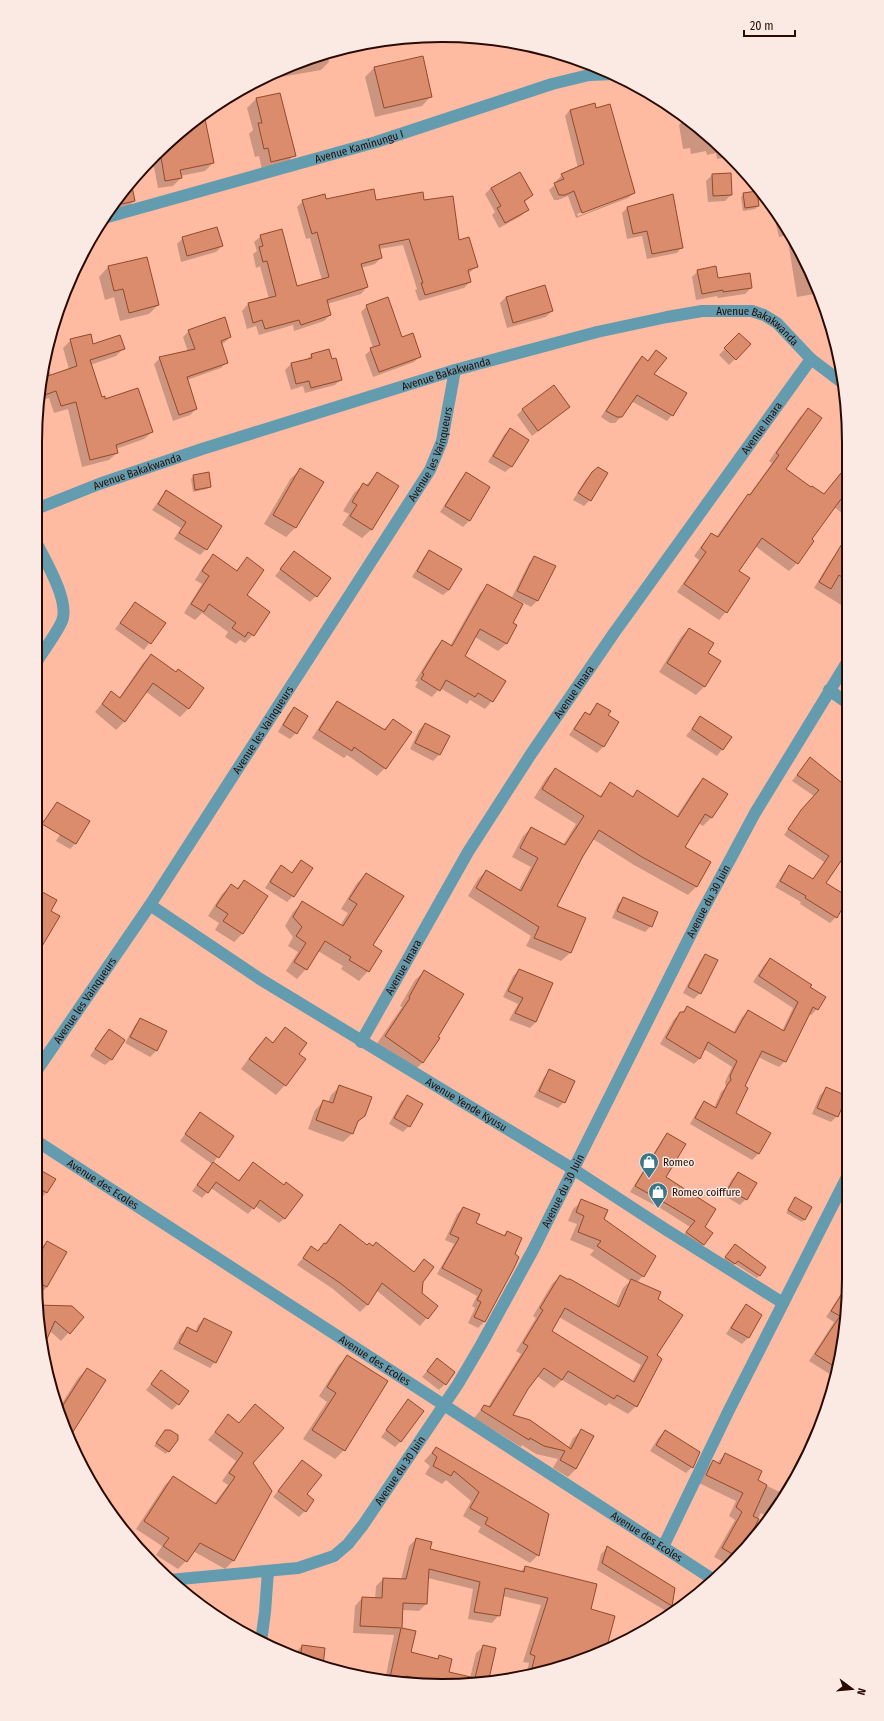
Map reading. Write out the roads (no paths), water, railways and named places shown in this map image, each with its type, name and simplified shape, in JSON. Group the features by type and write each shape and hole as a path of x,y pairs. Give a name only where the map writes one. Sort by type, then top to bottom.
{"street":[{"name":"Avenue Kaminungu I","path":"112,216 376,142 552,84 589,75 601,75"},
{"name":"Avenue Bakakwanda","path":"42,507 99,484 202,449 455,370 597,332 667,317 718,310 752,311 764,314 777,323 811,359 837,379"},
{"name":"Avenue Imara","path":"361,1042 468,852 531,754 614,633 811,359"},
{"name":"Avenue les Vainqueurs","path":"42,1063 150,905 430,470 442,441 455,370"},
{"path":"42,555 56,584 64,610 62,621 42,653"},
{"name":"Avenue du 30 Juin","path":"177,1579 298,1568 334,1556 348,1544 445,1405 474,1358 511,1291 702,912 755,813 842,670"},
{"path":"829,690 842,699"},
{"name":"Avenue Yende Kyusu","path":"150,905 260,979 361,1042 573,1169 783,1303"},
{"name":"Avenue des Ecoles","path":"42,1145 709,1577"},
{"path":"662,1547 842,1187"},
{"path":"262,1636 268,1571"}],"place":[{"name":"Romeo","path":"649,1179"},
{"name":"Romeo coiffure","path":"658,1209"}]}
